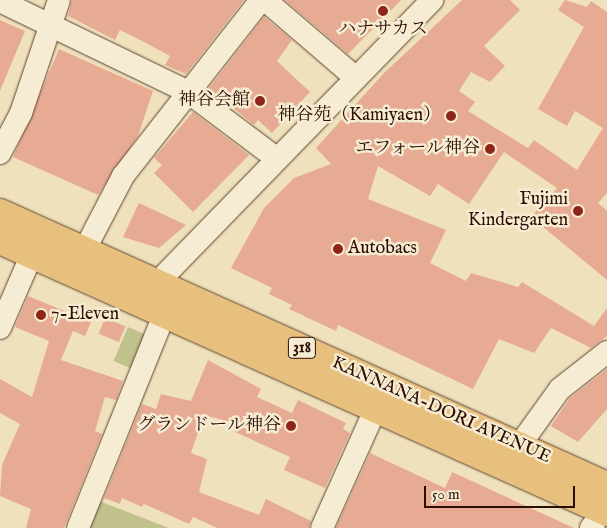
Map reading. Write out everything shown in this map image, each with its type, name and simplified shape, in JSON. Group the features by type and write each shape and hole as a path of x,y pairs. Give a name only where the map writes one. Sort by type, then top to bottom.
{"main road":[{"name":"KANNANA-DORI AVENUE","path":"0,213 606,485"},
{"name":"KANNANA-DORI AVENUE","path":"0,240 572,497 599,523"}],"street":[{"path":"0,153 21,113 50,22 59,0"},
{"path":"84,251 123,176 261,0"},
{"path":"264,0 356,78"},
{"path":"157,283 276,158 432,0"},
{"path":"0,1 50,22 188,92 276,158"},
{"path":"0,328 32,254"},
{"path":"78,528 165,313"},
{"path":"519,446 560,389 607,352"},
{"path":"322,528 376,408"}],"green space":[{"path":"128,327 147,335 133,369 114,361"},
{"path":"99,501 169,528 85,528"}],"building":[{"path":"72,0 244,0 186,74 165,65 170,56 120,30 115,40 68,16"},
{"path":"285,0 401,0 348,54"},
{"path":"462,0 510,0 520,10 484,46 505,66 490,82 471,72 459,91 475,102 468,111 528,148 534,140 577,170 603,128 575,111 567,126 538,109 584,27 558,10 565,0 587,7 591,1 607,12 607,193 598,203 607,211 607,280 531,217 557,188 504,152 469,204 438,184 430,196 378,166 368,199 446,230 430,263 466,281 471,273 518,287 522,282 594,326 607,308 607,336 591,348 551,328 534,353 499,339 473,389 338,325 336,331 289,309 292,305 269,294 272,288 231,268 264,208 294,178 331,164 316,148 383,74"},
{"path":"264,17 292,40 277,61 310,92 272,133 258,120 254,125 209,88"},
{"path":"0,20 25,31 0,91"},
{"path":"59,49 153,91 138,136 98,195 13,157"},
{"path":"193,112 249,155 193,212 154,173 162,165 154,158"},
{"path":"139,203 186,225 159,248 123,237"},
{"path":"28,296 91,322 85,336 73,331 61,360 123,381 116,400 105,397 95,431 102,434 64,528 26,528 31,509 0,496 2,465 20,424 0,413 0,379 32,397 49,341 15,327"},
{"path":"105,318 125,326 119,342 99,334"},
{"path":"208,360 261,389 257,397 292,413 298,400 346,423 343,429 350,433 325,488 284,470 290,457 235,432 238,424 204,415 191,453 207,459 199,492 259,515 266,499 311,521 309,528 217,528 193,517 189,524 144,504 142,507 122,498 120,504 104,498 142,404 156,409 161,394 191,401"},
{"path":"607,369 607,409 578,442 551,426 570,398"},
{"path":"370,453 445,488 452,472 574,528 336,528"}],"place":[{"name":"ハナサカス","path":"383,11"},
{"name":"神谷会館","path":"260,101"},
{"name":"神谷苑（Kamiyaen）","path":"451,116"},
{"name":"エフォール神谷","path":"490,149"},
{"name":"Fujimi Kindergarten","path":"578,211"},
{"name":"Autobacs","path":"338,249"},
{"name":"7-Eleven","path":"41,315"},
{"name":"グランドール神谷","path":"291,426"}]}
